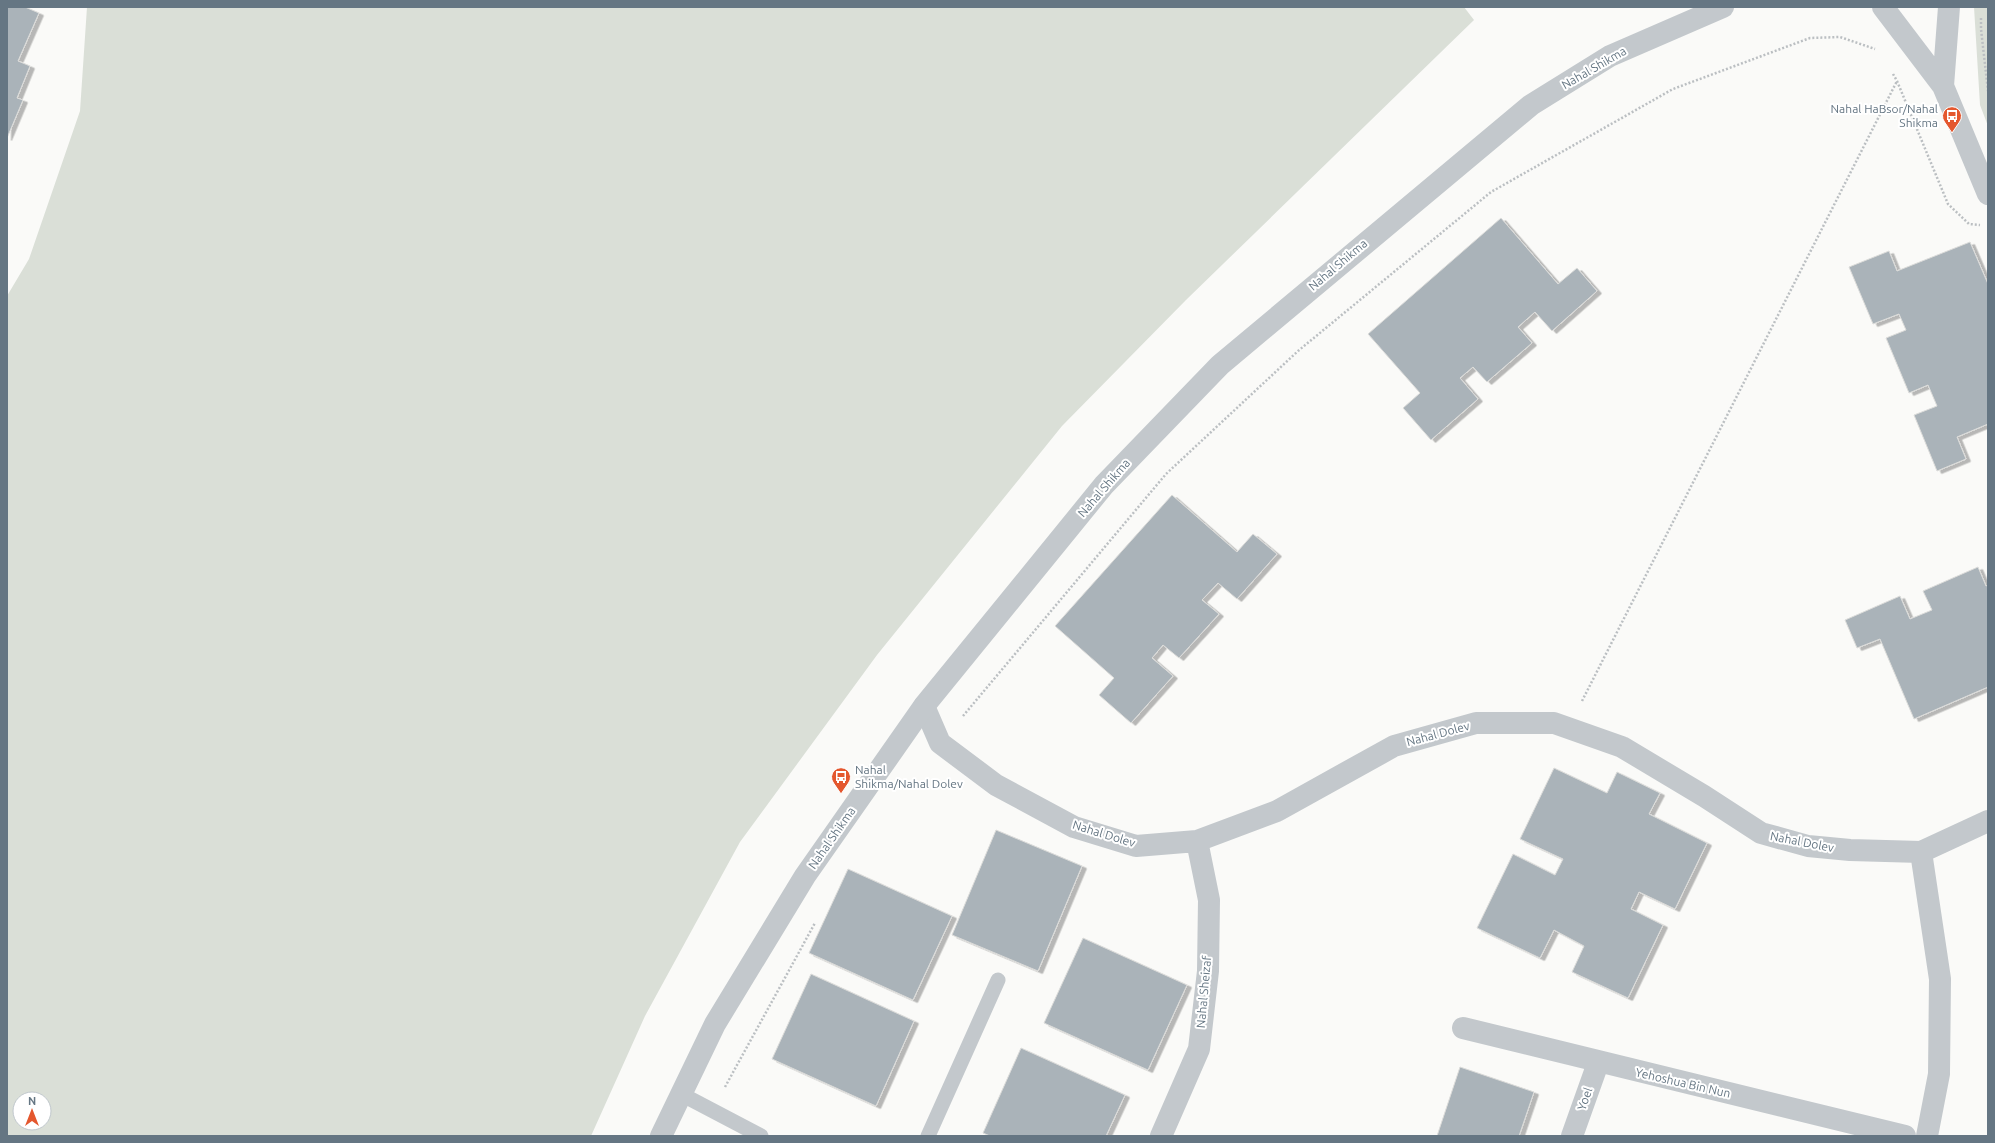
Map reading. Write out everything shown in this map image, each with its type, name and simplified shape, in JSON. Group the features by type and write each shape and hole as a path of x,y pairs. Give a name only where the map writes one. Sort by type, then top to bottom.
{"street":[{"name":"Nahal Shikma","path":"661,1136 715,1024 805,876 924,706 1104,485 1220,365 1531,105 1610,56 1721,7"},
{"path":"1883,7 1943,86 1988,194"},
{"path":"1943,86 1949,7"},
{"name":"Nahal Dolev","path":"924,706 940,743 996,785 1074,827 1136,846 1197,841 1276,811 1394,746 1476,723 1554,723 1622,747 1704,796 1761,833 1808,846 1850,850 1921,852 1988,821"},
{"name":"Nahal Sheizaf","path":"1161,1136 1199,1048 1200,1041 1208,970 1209,900 1197,841"},
{"path":"1921,852 1940,979 1939,1074 1927,1136"},
{"name":"Yehoshua Bin Nun","path":"1463,1028 1598,1063 1905,1136"},
{"name":"Yoel","path":"1572,1136 1598,1063"}],"lane":[{"path":"928,1136 998,980"},
{"path":"681,1094 761,1136"}],"path":[{"path":"1981,14 1981,29 1988,91"},
{"path":"940,743 1166,474 1298,351 1491,192 1673,89 1810,38 1840,37 1876,50"},
{"path":"1568,728 1914,48"},
{"path":"1889,68 1897,81 1948,204 1969,224 1982,225"},
{"path":"713,1110 818,918"}],"shaded area":[{"path":"87,7 1464,7 1474,20 1186,300 1062,426 877,655 740,842 645,1016 591,1136 7,1136 7,296 29,259 80,111"},
{"path":"1974,7 1988,7 1988,126 1980,105"}],"building":[{"path":"7,7 25,7 39,13 18,61 30,66 17,98 23,100 7,138"},
{"path":"1501,218 1558,284 1577,268 1597,291 1552,331 1535,312 1518,327 1532,343 1487,382 1473,367 1460,378 1478,399 1431,440 1403,408 1420,393 1368,334"},
{"path":"1970,242 1988,284 1988,424 1957,437 1966,459 1937,471 1914,415 1937,406 1928,385 1909,393 1886,338 1906,330 1899,314 1873,324 1849,267 1889,251 1897,271"},
{"path":"1172,495 1237,552 1253,534 1277,554 1237,599 1218,583 1202,600 1219,614 1179,658 1163,645 1152,658 1173,676 1131,723 1099,695 1114,678 1055,626"},
{"path":"1978,567 1986,586 1988,585 1988,687 1914,719 1880,639 1857,648 1845,620 1900,596 1910,619 1932,610 1923,591"},
{"path":"1554,768 1607,793 1617,772 1660,793 1649,814 1707,843 1675,909 1639,892 1631,909 1663,925 1628,998 1572,972 1584,946 1554,930 1540,958 1477,928 1513,854 1555,875 1563,859 1520,839"},
{"path":"996,830 1082,866 1038,971 952,935"},
{"path":"848,869 952,916 913,1000 809,953"},
{"path":"1083,938 1187,985 1148,1070 1044,1023"},
{"path":"811,974 914,1021 876,1106 772,1059"},
{"path":"1021,1048 1125,1095 1106,1136 990,1136 983,1133"},
{"path":"1460,1067 1534,1092 1519,1136 1437,1136"}],"place":[{"name":"Nahal HaBsor/Nahal Shikma","path":"1952,133"},
{"name":"Nahal Shikma/Nahal Dolev","path":"841,794"}]}
